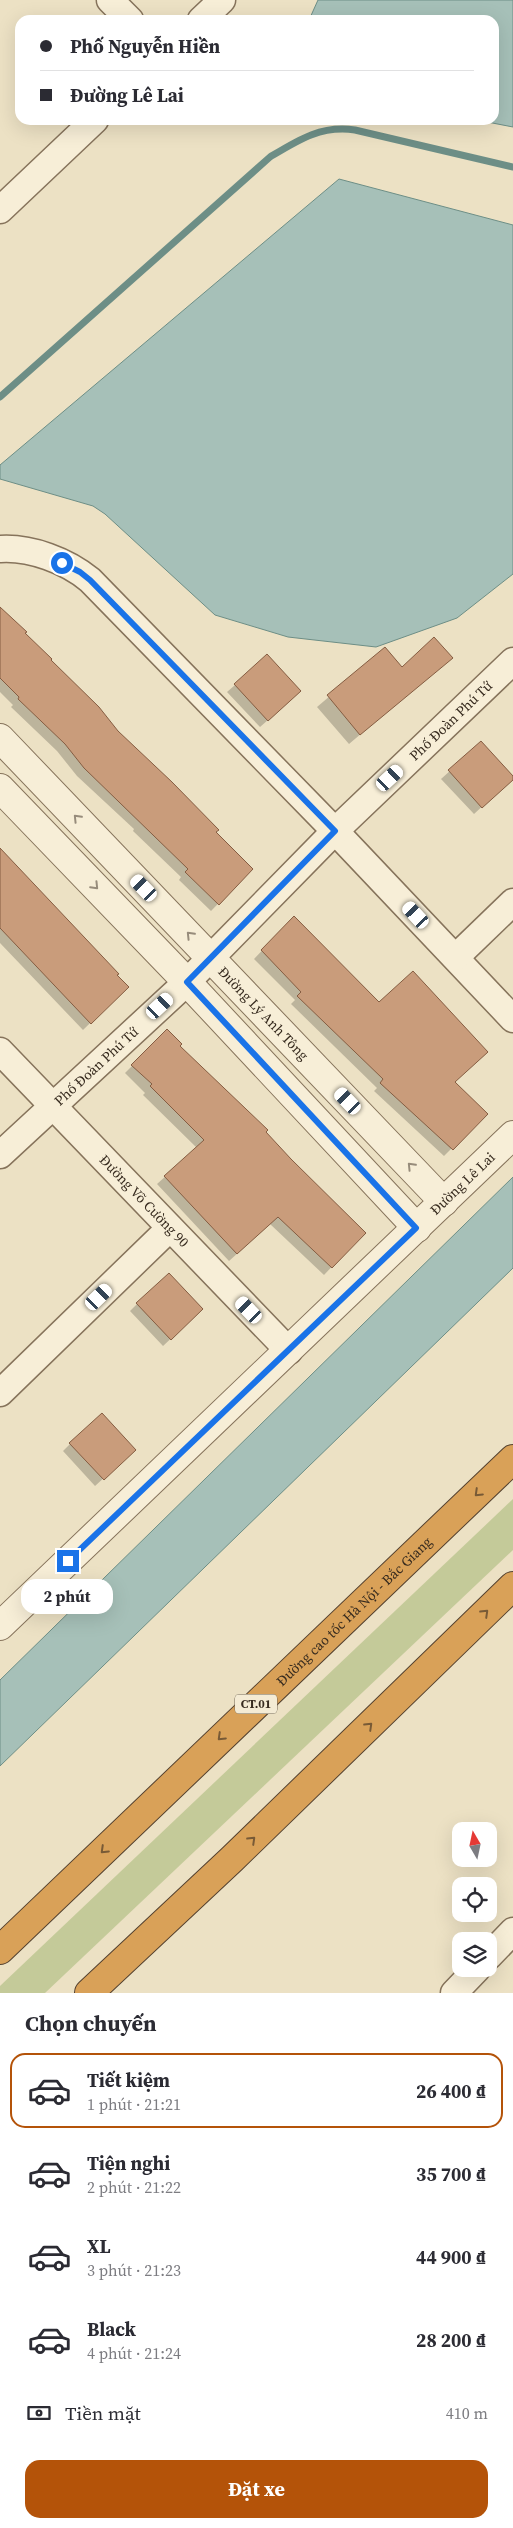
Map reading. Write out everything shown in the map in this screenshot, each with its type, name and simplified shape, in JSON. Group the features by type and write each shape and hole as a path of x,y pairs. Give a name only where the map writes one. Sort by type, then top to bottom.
{"highway":[{"name":"Đường cao tốc Hà Nội - Bắc Giang","path":"0,1950 513,1459"},
{"path":"89,1993 232,1859 513,1586"},
{"path":"109,1993 153,1950 232,1859"}],"street":[{"path":"110,0 125,15"},
{"path":"206,15 222,0"},
{"path":"0,210 90,125"},
{"path":"0,549 12,548 51,559 72,567 90,580 335,831 513,1018"},
{"name":"Phố Đoàn Phú Tứ","path":"0,1155 187,982 335,831 513,661"},
{"name":"Đường Lý Anh Tông","path":"0,738 444,1202"},
{"path":"38,778 6,794 187,982 416,1228"},
{"path":"456,957 513,902"},
{"name":"Đường Võ Cường 90","path":"0,1051 289,1351"},
{"name":"Đường Lê Lai","path":"0,1626 513,1135"},
{"path":"0,1393 170,1228"},
{"path":"497,1948 513,1931"},
{"path":"454,1993 469,1977"}],"green space":[{"path":"513,1499 513,1550 45,1993 0,1993 0,1986"}],"water":[{"path":"318,0 513,0 513,127 499,124 499,15 311,15"},
{"path":"339,179 513,225 513,574 457,618 376,647 288,637 215,615 105,514 93,506 0,479 0,465"},
{"path":"513,1177 513,1268 0,1766 0,1680"}],"building":[{"path":"0,607 27,632 25,633 99,707 118,731 219,830 216,832 253,869 219,905 185,872 188,869 84,768 65,744 18,699 19,697 0,678"},
{"path":"434,637 453,658 360,735 327,695 385,647 402,667"},
{"path":"267,654 301,691 268,721 234,684"},
{"path":"481,741 513,776 513,780 482,808 448,770"},
{"path":"0,848 119,974 117,975 129,987 91,1024 0,928"},
{"path":"294,916 379,1002 413,971 488,1052 455,1082 488,1114 453,1150 380,1083 383,1079 297,996 301,992 261,950"},
{"path":"167,1029 182,1044 180,1046 268,1130 266,1132 291,1159 366,1233 332,1268 278,1217 237,1254 164,1176 204,1140 150,1086 152,1084 131,1065"},
{"path":"169,1273 203,1309 171,1340 136,1303"},
{"path":"102,1413 136,1450 104,1480 69,1443"}],"waterway":[{"path":"0,397 270,157 310,135 331,130 355,130 513,167"}],"route":[{"path":"62,563 72,567 90,580 335,831 187,982 416,1228 68,1561"}]}
